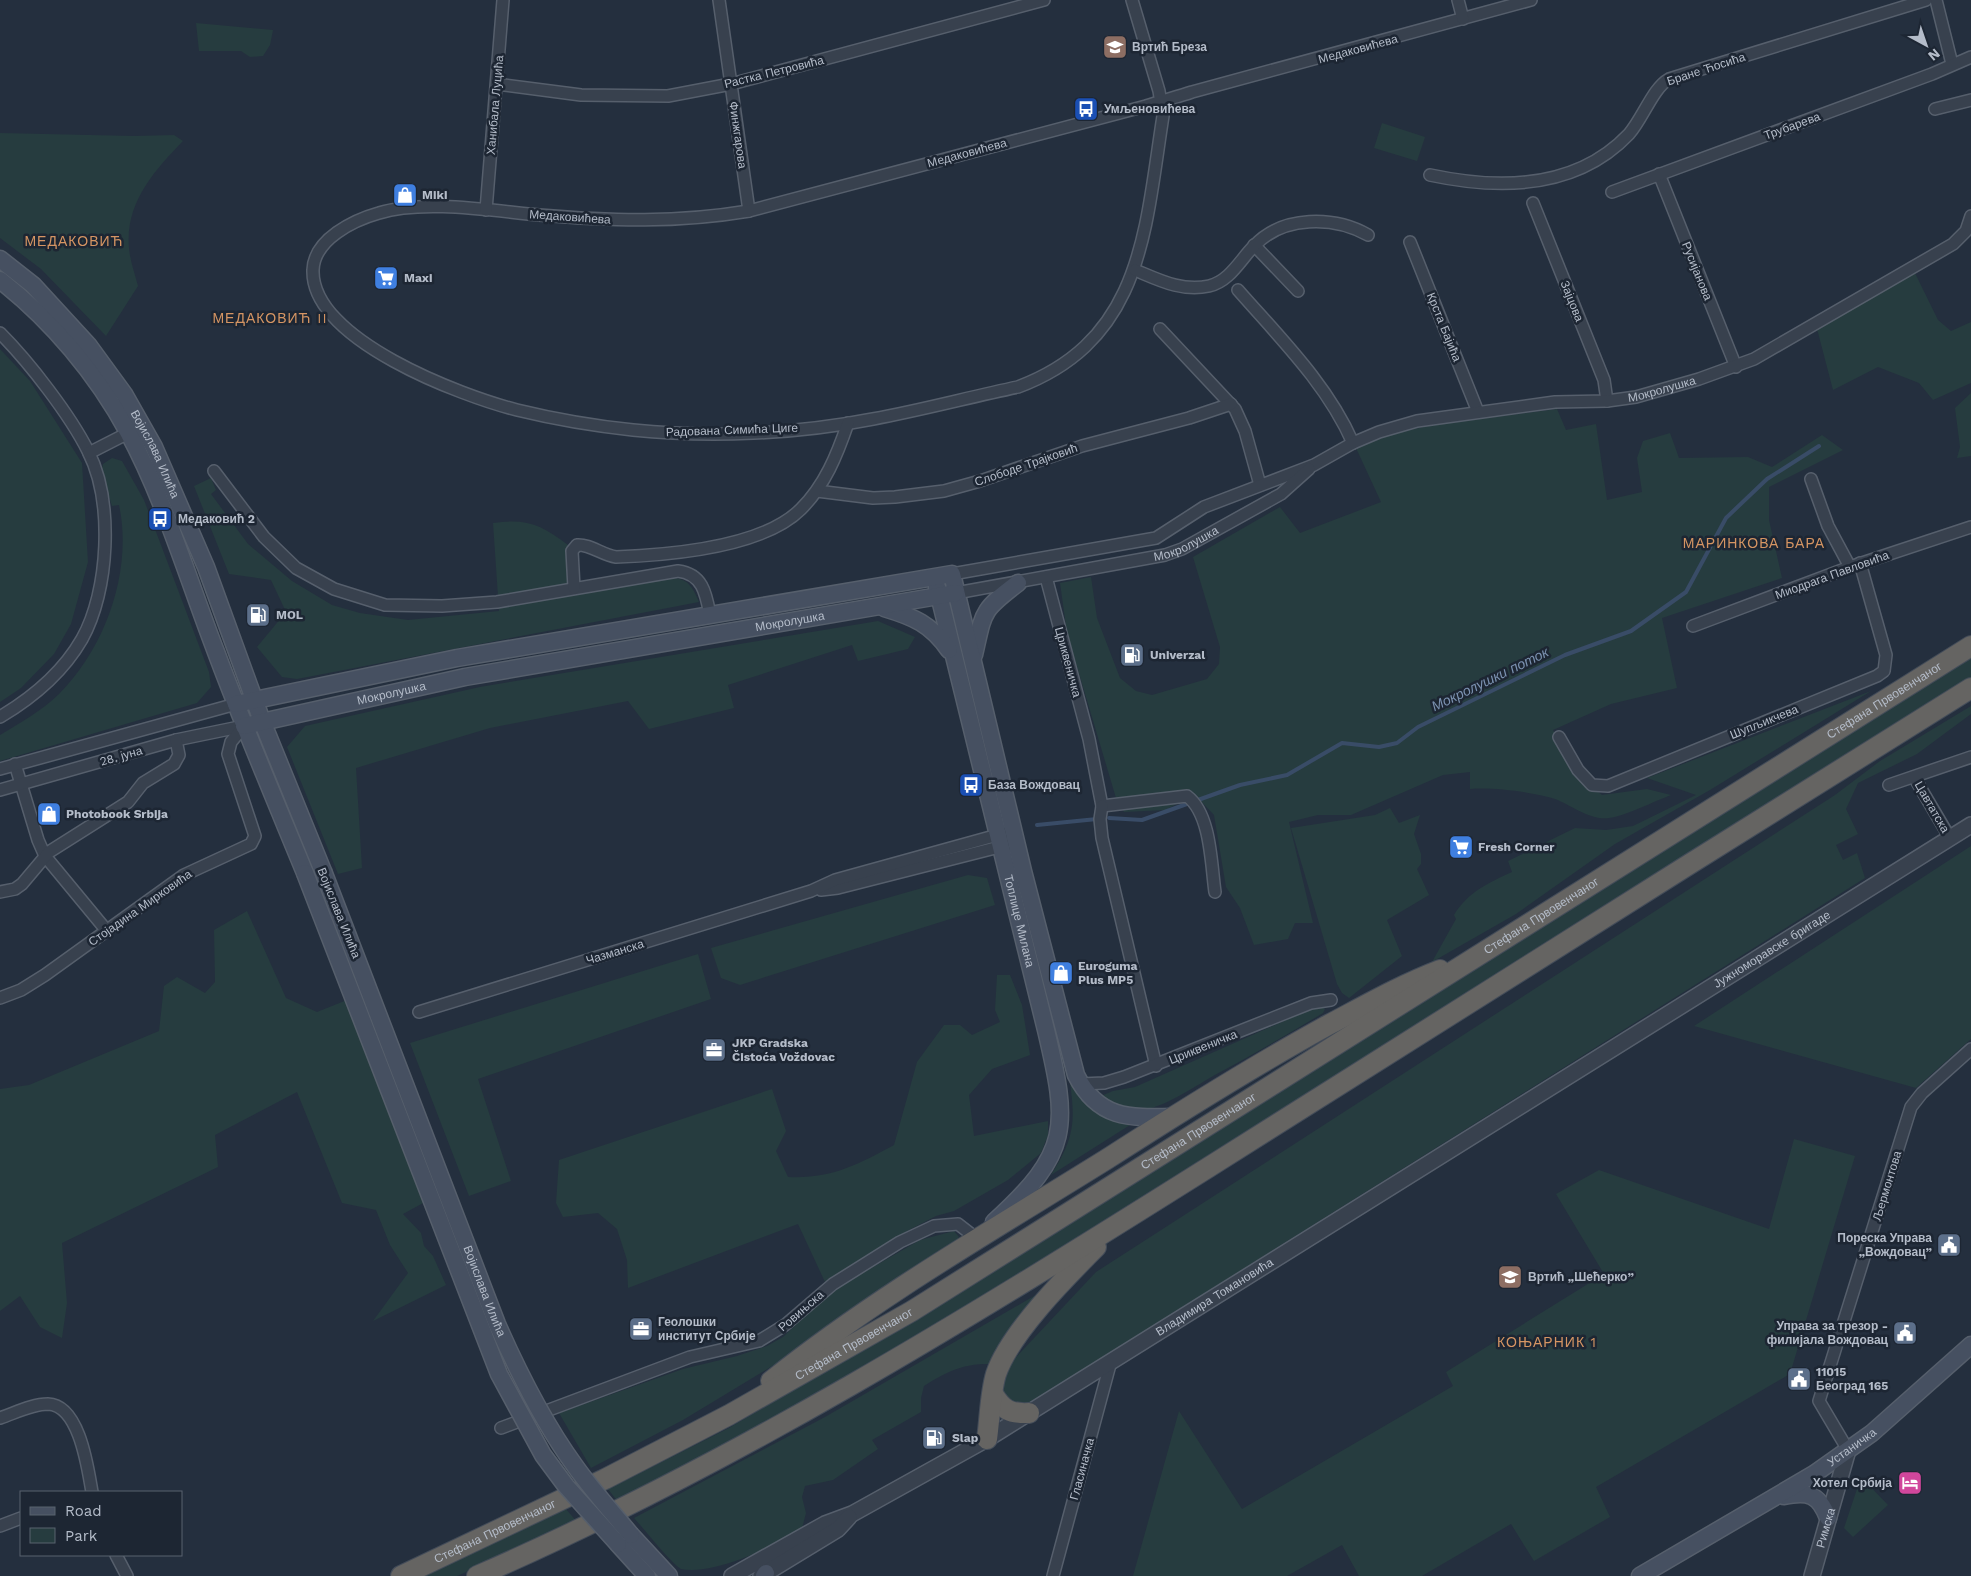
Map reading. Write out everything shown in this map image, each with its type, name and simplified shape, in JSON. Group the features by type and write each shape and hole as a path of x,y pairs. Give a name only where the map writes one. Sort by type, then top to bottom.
{"highway":[{"name":"Стефана Првовенчаног","path":"401,1576 605,1479 728,1415 927,1302 1971,646"},
{"path":"477,1576 581,1529 768,1433 888,1365 1115,1226 1971,688"},
{"path":"728,1415 834,1334 976,1238 1277,1053 1417,979 1475,958"},
{"path":"987,1439 996,1374 1005,1356 1021,1332 1074,1269 1115,1226"},
{"path":"992,1394 1004,1410 1018,1414 1029,1413"}],"main road":[{"name":"Војислава Илића","path":"0,259 33,285 77,332 124,394 159,501 244,726 305,873 499,1374 543,1455 566,1486 647,1576"},
{"name":"Војислава Илића","path":"0,280 27,302 57,334 135,429 170,480 206,567 256,700 262,722 323,871 516,1368 543,1417 574,1466 669,1576"},
{"name":"Мокролушка","path":"236,704 457,658 952,574"},
{"name":"Топлице Милана","path":"952,574 1075,1071 1081,1084 1101,1106 1117,1114 1140,1117 1173,1117"},
{"name":"Топлице Милана","path":"934,578 1046,1030 1061,1103 1060,1128 1052,1154 1026,1191 976,1238"},
{"path":"973,660 982,616 991,605 1018,582"},
{"name":"Мокролушка","path":"244,726 465,677 956,593"},
{"path":"882,607 927,624 941,638 953,655"},
{"path":"1046,1030 1063,1025"},
{"name":"Устаничка","path":"1640,1576 1774,1498 1848,1450 1891,1417 1971,1345"},
{"path":"1774,1498 1806,1493 1819,1501 1828,1518"},
{"path":"629,1557 635,1576"}],"street":[{"name":"Ханибала Луцића","path":"486,210 504,0"},
{"name":"Финжгарова","path":"719,0 749,211"},
{"name":"Растка Петровића","path":"497,84 581,95 668,96 731,84 1044,0"},
{"name":"Радована Симића Циге","path":"390,210 349,226 330,238 320,250 313,267 315,285 322,301 342,326 388,358 431,381 516,410 632,430 691,434 755,432 848,423 1018,386 1045,376 1075,356 1095,336 1114,310 1135,270 1150,201 1163,116 1161,101 1132,0"},
{"path":"1458,0 1463,19"},
{"name":"Медаковићева","path":"390,210 428,207 645,221 703,219 749,211 1531,0"},
{"name":"Бране Ћосића","path":"1430,175 1450,179 1522,184 1573,172 1601,158 1616,146 1639,121 1660,85 1669,79 1926,0"},
{"path":"1936,0 1952,64"},
{"name":"Трубарева","path":"1612,192 1932,74 1971,57"},
{"path":"1935,109 1971,100"},
{"name":"Русијанова","path":"1659,174 1736,367"},
{"name":"Зајцова","path":"1533,203 1604,380 1607,400"},
{"name":"Мокролушка","path":"952,574 1156,538 1204,507 1260,484 1314,465 1353,443 1379,432 1417,421 1555,402 1636,397 1736,367 1786,342 1953,244 1966,231 1971,216"},
{"path":"1135,270 1180,287 1209,286 1218,283 1234,270 1254,245 1278,229 1309,222 1337,223 1368,235"},
{"name":"Крста Бајића","path":"1410,242 1478,412"},
{"path":"1254,245 1298,291"},
{"path":"1238,290 1311,372 1338,414 1353,443"},
{"path":"1160,329 1231,404 1245,431 1260,484"},
{"path":"0,333 43,384 89,453 99,488 104,524 102,566 96,602 82,639 56,672 34,694 0,717"},
{"name":"Слободе Трајковић","path":"817,491 873,498 895,498 944,491 980,481 1082,446 1189,418 1231,404"},
{"path":"574,588 572,552 577,545 584,545 606,555 616,556 684,552 728,544 787,520 800,510 817,491 835,460 848,423"},
{"path":"89,453 135,429"},
{"name":"Мокролушка","path":"956,593 1153,558 1182,549 1281,494 1314,465"},
{"path":"214,472 242,511 288,561 304,573 349,596 400,607 442,606 521,599 673,571 693,576 702,585 706,592 710,615"},
{"path":"1811,479 1828,526 1855,565"},
{"name":"Миодрага Павловића","path":"1693,626 1855,565 1971,528"},
{"name":"Шупљикчева","path":"1559,737 1578,770 1592,785 1608,786 1877,676 1884,671 1886,655 1855,565"},
{"name":"Цриквеничка","path":"1046,577 1089,739 1102,806 1100,819 1102,838 1156,1066 1311,1003 1331,1000"},
{"name":"28. јуна","path":"0,769 236,704"},
{"name":"28. јуна","path":"0,790 176,740 244,726"},
{"name":"Стојадина Мирковића","path":"0,998 21,990 45,975 184,875 251,844 254,836 228,754 231,742 244,726"},
{"path":"0,892 15,889 22,884 45,856 128,802 144,783 174,764 179,755 176,740"},
{"path":"1888,785 1971,757"},
{"path":"15,764 38,840 45,856 107,931"},
{"name":"Цавтатска","path":"1914,777 1950,838"},
{"path":"1102,806 1187,796 1192,800 1204,822 1215,892"},
{"name":"Јужноморавске бригаде","path":"1573,1074 1971,825"},
{"name":"Чазманска","path":"419,1012 811,892 835,880 1016,836"},
{"name":"Љермонтова","path":"1848,1450 1819,1401 1911,1107 1922,1093 1971,1049"},
{"path":"1081,1084 1104,1083 1156,1066"},
{"name":"Владимира Томановића","path":"732,1576 825,1524 852,1514 987,1439 1573,1074"},
{"name":"Ровињска","path":"501,1428 690,1357 738,1347 775,1334 833,1284 918,1232 934,1226 958,1224 976,1238"},
{"name":"Гласиначка","path":"1053,1576 1111,1361"},
{"path":"0,1418 36,1406 49,1404 64,1413 81,1437 92,1491"},
{"name":"Римска","path":"1812,1576 1848,1450"},
{"name":"Владимира Томановића","path":"764,1575 838,1529 852,1514"},
{"path":"0,1526 20,1518"},
{"path":"117,1556 127,1576"}],"green space":[{"path":"196,23 273,30 270,45 263,56 250,57 241,51 199,51"},
{"path":"1382,123 1425,137 1417,161 1374,148"},
{"path":"0,133 174,135 183,141 152,176 137,202 129,232 129,248 131,263 138,286 106,336 41,269 0,238"},
{"path":"1913,269 1938,320 1951,331 1971,322 1971,383 1933,400 1919,383 1878,367 1833,390 1816,325"},
{"path":"0,349 30,381 82,463 88,562 71,624 54,654 21,688 0,702"},
{"path":"1971,393 1971,456 1957,458 1960,447 1955,408"},
{"path":"1557,409 1566,430 1596,424 1607,500 1642,492 1637,458 1643,441 1670,433 1679,458 1748,457 1772,467 1822,435 1843,450 1769,487 1769,520 1782,578 1662,618 1677,688 1611,704 1553,730 1577,774 1602,795 1647,789 1671,795 1623,814 1602,818 1588,815 1546,796 1501,789 1470,789 1470,772 1443,775 1351,815 1318,815 1289,822 1313,923 1295,923 1288,939 1254,945 1240,908 1226,887 1214,815 1194,794 1166,810 1124,812 1116,798 1067,633 1060,583 1091,577 1097,618 1120,678 1136,691 1152,695 1207,679 1219,664 1220,647 1193,557 1280,507 1300,533 1381,502 1356,448 1395,433 1433,425"},
{"path":"112,458 122,461 144,500 209,672 211,687 197,703 0,761 0,735 46,705 76,675 102,631 112,606 119,581 122,530 119,505 112,506 101,471 103,464"},
{"path":"211,478 216,490 211,494 248,544 292,581 332,605 360,613 408,620 499,611 493,523 505,522 525,522 534,525 550,532 568,545 570,593 643,580 671,578 684,580 692,588 699,602 297,679 282,677 257,647 286,612 271,580 229,574 194,486"},
{"path":"878,621 915,637 908,649 858,661 852,645 728,685 734,708 649,729 628,701 490,728 356,768 362,868 338,874 287,747 305,726 480,687"},
{"path":"1971,657 1971,678 887,1356 618,1502 608,1489 729,1428 1013,1260"},
{"path":"1871,691 1710,790 1615,844 1516,914 1432,962 1456,919 1454,915 1460,907 1479,889 1512,872 1508,861 1575,828 1606,830 1633,826 1696,795 1647,778"},
{"path":"1971,706 1971,714 1917,754 1858,783 1846,809 1858,834 1836,845 1843,860 1857,853 1865,878 1022,1408 1010,1407 999,1391 1004,1370 1096,1272 1835,795 1880,761"},
{"path":"1390,808 1399,823 1420,815 1414,834 1421,854 1421,864 1417,869 1429,895 1387,920 1402,956 1349,998 1342,993 1337,984 1291,828 1375,815"},
{"path":"1971,846 1971,1039 1916,1088 1694,1026"},
{"path":"968,875 987,878 995,905 740,985 721,978 711,948"},
{"path":"247,911 286,998 317,1012 347,1000 425,1202 403,1214 421,1233 424,1246 433,1256 446,1285 373,1321 408,1273 390,1245 376,1210 342,1203 297,1092 215,1135 218,1167 62,1243 67,1303 62,1338 40,1327 20,1296 0,1311 0,1089 29,1085 159,1031 164,986 177,977 205,993 215,982 214,930"},
{"path":"698,954 711,999 478,1079 511,1181 469,1196 410,1043"},
{"path":"997,975 1010,975 1022,1005 1030,1055 992,1069 969,1095 974,1136 1048,1121 1048,1135 1041,1153 1008,1180 954,1211 936,1216 909,1230 825,1282 798,1224 628,1288 627,1260 617,1229 598,1213 563,1217 556,1203 559,1160 772,1089 786,1131 776,1151 788,1177 817,1176 831,1173 868,1159 894,1145 917,1062 944,1025 960,1025 972,1035 1000,1022 995,1010"},
{"path":"1320,1005 1325,1009 1323,1013 1168,1102 1149,1109 1140,1110 1119,1106 1101,1096 1113,1091 1135,1087"},
{"path":"1070,1083 1102,1115 1130,1125 1051,1175 1064,1152 1071,1131 1073,1110"},
{"path":"1794,1139 1855,1156 1790,1374 1596,1487 1610,1517 1534,1561 1511,1524 1422,1576 1359,1576 1342,1545 1287,1576 1133,1576 1179,1411 1242,1509 1453,1386 1446,1372 1604,1274 1556,1194 1599,1170 1769,1229"},
{"path":"954,1231 959,1237 956,1241 787,1357 683,1420 591,1468 559,1413 683,1369 737,1356 767,1346 783,1337 824,1298 861,1274 920,1240"},
{"path":"1046,1289 988,1364 962,1367 924,1386 921,1398 921,1412 872,1440 878,1449 833,1480 805,1486 802,1497 806,1513 801,1532 742,1559 709,1568 681,1569 664,1553 634,1518 825,1417"},
{"path":"1861,1477 1888,1505 1853,1537 1844,1528"},
{"path":"565,1508 578,1523 457,1576 418,1576"}],"waterway":[{"name":"Мокролушки поток","path":"1109,818 1142,820 1240,785 1287,775 1342,743 1379,747 1397,743 1418,727 1565,655 1631,631 1686,592 1726,518 1767,479 1819,446"},
{"name":"Мокролушки поток","path":"1037,825 1097,819"}],"place":[{"name":"Вртић Бреза","path":"1115,47"},
{"name":"Умљеновићева","path":"1086,109"},
{"name":"Miki","path":"405,195"},
{"name":"Maxi","path":"386,278"},
{"name":"Медаковић 2","path":"160,519"},
{"name":"MOL","path":"258,615"},
{"name":"Univerzal","path":"1132,655"},
{"name":"База Вождовац","path":"971,785"},
{"name":"Photobook Srbija","path":"49,814"},
{"name":"Fresh Corner","path":"1461,847"},
{"name":"Euroguma Plus MP5","path":"1061,973"},
{"name":"JKP Gradska Čistoća Voždovac","path":"714,1050"},
{"name":"Пореска Управа „Вождовац”","path":"1949,1245"},
{"name":"Вртић „Шећерко”","path":"1510,1277"},
{"name":"Геолошки институт Србије","path":"641,1329"},
{"name":"Управа за трезор - филијала Вождовац","path":"1905,1333"},
{"name":"11015 Београд 165","path":"1799,1379"},
{"name":"Slap","path":"934,1438"},
{"name":"Хотел Србија","path":"1910,1483"}],"district":[{"name":"МЕДАКОВИЋ","path":"74,241"},
{"name":"МЕДАКОВИЋ II","path":"270,318"},
{"name":"МАРИНКОВА БАРА","path":"1754,543"},
{"name":"КОЊАРНИК 1","path":"1547,1342"}]}
